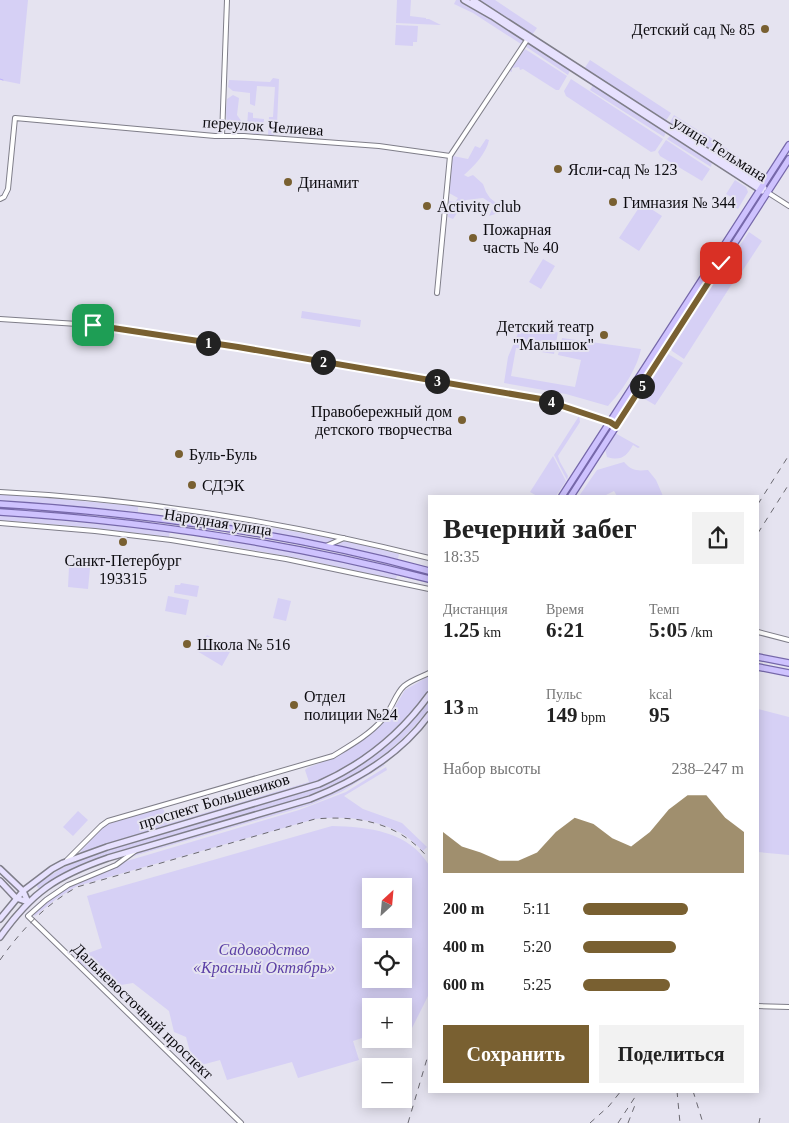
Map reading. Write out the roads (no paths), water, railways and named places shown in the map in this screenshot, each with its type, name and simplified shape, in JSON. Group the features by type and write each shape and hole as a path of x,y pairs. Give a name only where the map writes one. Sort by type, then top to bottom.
{"main road":[{"name":"улица Тельмана","path":"464,0 528,37"},
{"name":"улица Тельмана","path":"473,0 767,192"},
{"path":"563,495 789,145"},
{"path":"574,495 616,426 789,159"},
{"name":"Народная улица","path":"0,504 161,519 325,547 428,571"},
{"name":"Народная улица","path":"0,512 95,519 178,529 321,554 428,579"},
{"path":"759,657 789,663"},
{"path":"759,667 789,673"},
{"name":"проспект Большевиков","path":"0,919 23,891 63,863 107,847 306,788 352,768 377,751 407,723 428,696"},
{"name":"проспект Большевиков","path":"0,937 28,902 62,876 83,866 108,858 310,799 334,790 356,779 383,761 428,716"},
{"path":"0,869 23,891 28,902"},
{"path":"0,881 16,898 28,902"}],"street":[{"path":"222,136 228,0"},
{"path":"437,293 450,156 528,37"},
{"name":"переулок Челиева","path":"0,200 8,189 15,118 222,136 379,146 450,156"},
{"path":"767,192 789,206"},
{"path":"0,319 93,325 238,347 541,399 610,422 616,426"},
{"path":"0,492 176,509 344,538 428,558"},
{"path":"0,523 171,540 295,560 428,589"},
{"path":"325,547 344,538"},
{"path":"759,632 789,640"},
{"path":"63,863 108,821 333,756 363,737 378,724 389,712 405,685 428,674"},
{"path":"109,868 138,849"},
{"path":"108,858 112,864 109,868"},
{"name":"Дальневосточный проспект","path":"109,868 68,885 46,900 28,916 241,1123"},
{"path":"759,1006 789,1008"}],"railway":[{"path":"759,502 789,455"},
{"path":"759,531 789,484"},
{"path":"0,960 16,938 34,919 54,902 77,887 315,819 347,818 378,824 392,829 405,837 428,858"},
{"path":"408,1123 428,1055"},
{"path":"590,1123 609,1106 619,1093"},
{"path":"618,1123 638,1093"},
{"path":"677,1093 680,1123"},
{"path":"694,1093 703,1123"},
{"path":"628,1123 635,1105"},
{"path":"759,1123 760,1118"}],"place":[{"name":"Детский сад № 85","path":"765,29"},
{"name":"Ясли-сад № 123","path":"558,169"},
{"name":"Динамит","path":"288,182"},
{"name":"Гимназия № 344","path":"613,202"},
{"name":"Activity club","path":"427,206"},
{"name":"Пожарная часть № 40","path":"473,238"},
{"name":"Детский театр \"Малышок\"","path":"604,335"},
{"name":"Правобережный дом детского творчества","path":"462,420"},
{"name":"Буль-Буль","path":"179,454"},
{"name":"СДЭК","path":"192,485"},
{"name":"Санкт-Петербург 193315","path":"123,542"},
{"name":"Школа № 516","path":"187,644"},
{"name":"Отдел полиции №24","path":"294,705"}],"park label":[{"name":"Садоводство «Красный Октябрь»","path":"264,958"}]}
